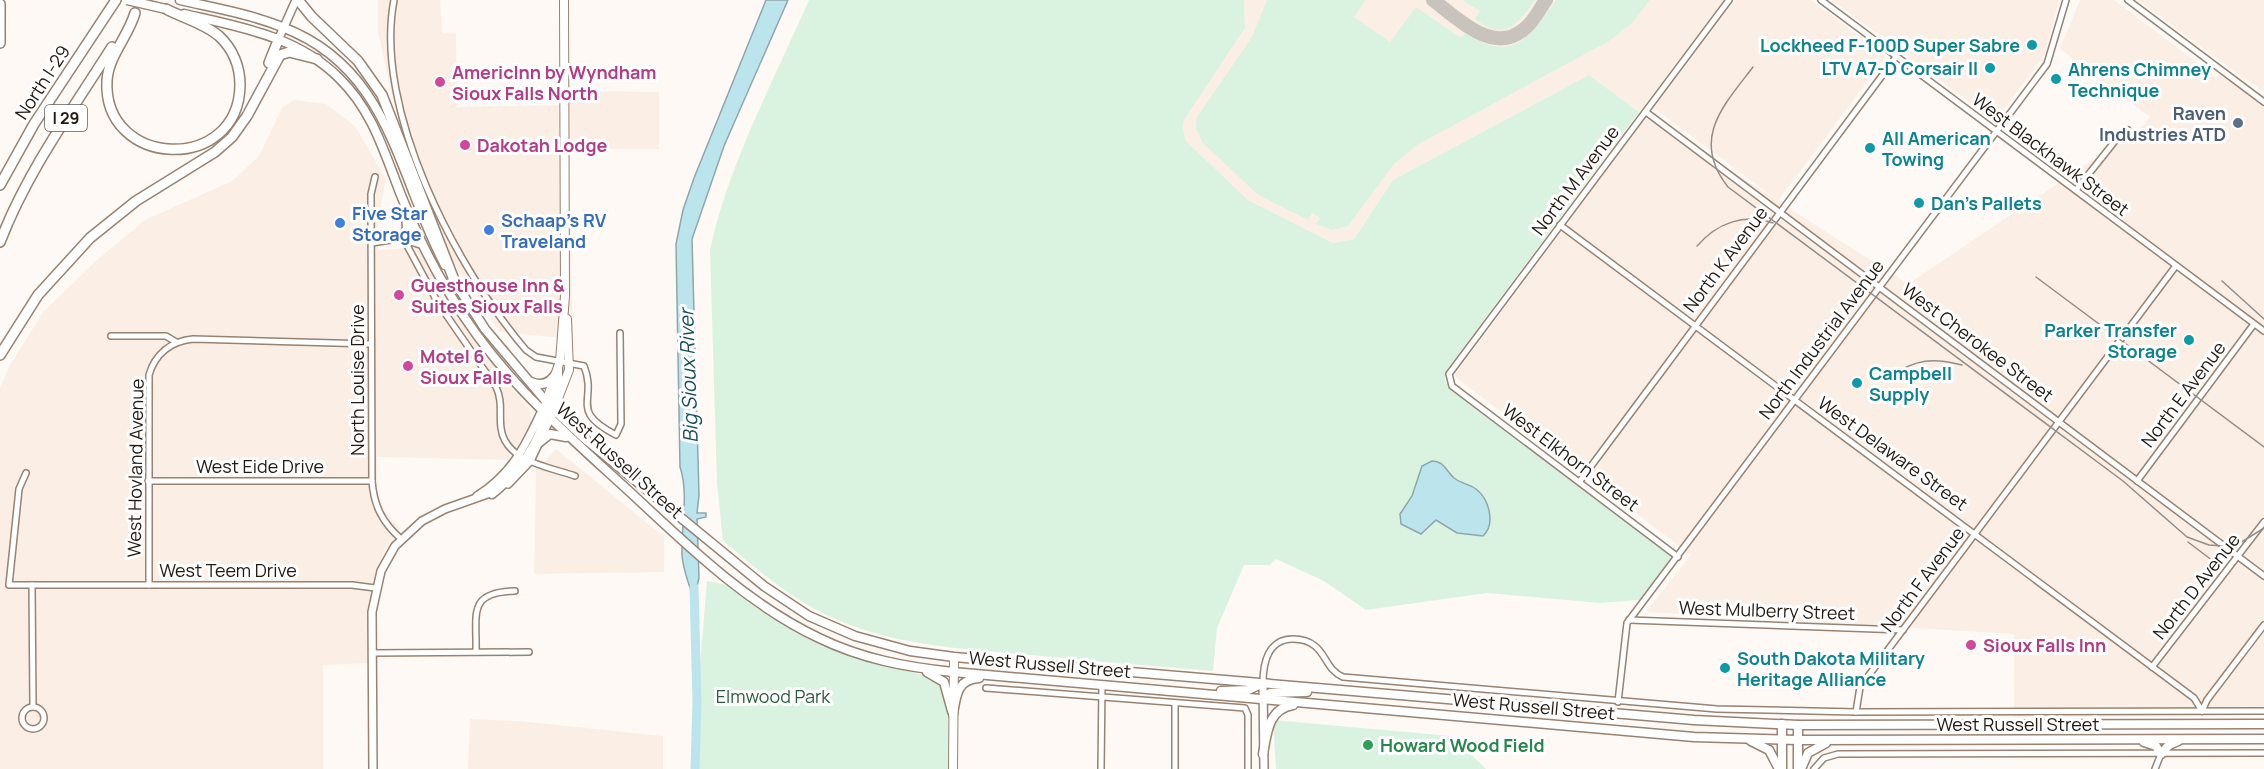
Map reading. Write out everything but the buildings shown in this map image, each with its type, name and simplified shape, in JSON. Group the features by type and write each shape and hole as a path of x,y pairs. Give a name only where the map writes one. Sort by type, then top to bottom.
{"highway":[{"name":"North I-29","path":"0,185 34,124 116,0"},
{"name":"I 29","path":"0,242 23,191 48,147 143,0"},
{"path":"295,3 358,61 382,94 456,285"},
{"path":"0,4 0,43"},
{"path":"135,13 129,30 113,56 110,66 107,88 110,106 124,129 138,141 155,148 181,150 205,143 226,125 235,110 240,82 234,56 219,36 206,27 166,9"},
{"path":"252,107 279,38"},
{"path":"0,355 38,295 90,238 136,201 215,152 236,132 280,55 289,52 316,59"}],"main road":[{"name":"West Russell Street","path":"127,0 279,38 316,59 345,84 365,110 380,138 422,244 447,290 504,372 576,443 721,573 768,608 817,638 858,654 910,667 953,672 1662,734 1782,740 2264,739"},
{"name":"West Russell Street","path":"180,0 283,27 333,56 353,74 371,97 389,133 428,231 456,285 485,329 550,406 585,439 779,598 823,623 890,647 954,657 1662,718 1798,725 2264,724"},
{"path":"550,406 567,378 570,362 565,296 564,0"},
{"path":"404,202 407,224 403,238 422,244"},
{"path":"492,494 526,458 535,443 550,406 558,382 565,296"},
{"path":"526,379 537,384 544,384 553,379 559,365"},
{"path":"540,441 550,434 558,434 576,443"},
{"path":"953,769 954,657"},
{"path":"910,667 941,679 948,691 953,714"},
{"path":"953,714 957,691 965,681 1012,677"},
{"path":"1191,693 1248,690 1263,683"},
{"path":"1263,699 1276,693 1346,691"},
{"path":"1263,754 1270,722 1277,711 1291,705 1324,704"},
{"path":"1781,769 1782,724"},
{"path":"1798,725 1799,769"},
{"path":"1739,738 1764,746 1781,769"},
{"path":"1799,769 1805,757 1819,745 1859,740"},
{"path":"2121,740 2152,744 2161,754 2169,745 2187,740"}],"street":[{"path":"394,0 389,35 398,90 411,142 441,221 464,265 519,342 536,357 559,365 570,362"},
{"name":"North M Avenue","path":"1449,379 1449,374 1729,0"},
{"name":"West Blackhawk Street","path":"1821,0 2076,190 2175,267 2264,331"},
{"name":"North Industrial Avenue","path":"1618,702 1626,627 1629,620 2047,64 2066,0"},
{"path":"2128,0 2264,102"},
{"path":"279,38 295,3"},
{"name":"North K Avenue","path":"1580,481 1896,57"},
{"name":"West Cherokee Street","path":"1646,112 2264,576"},
{"path":"2076,190 2119,136 2128,130"},
{"name":"North Louise Drive","path":"375,177 371,194 372,481 374,498 381,517 401,539"},
{"name":"West Delaware Street","path":"1560,225 1976,533 2194,698 2202,711"},
{"path":"372,243 403,238 438,303 496,387 500,398 502,436 511,448 542,467 575,476"},
{"name":"North F Avenue","path":"1856,712 1860,687 2175,267"},
{"name":"North E Avenue","path":"2137,481 2254,324"},
{"name":"West Russell Street","path":"570,362 581,364 585,368 587,407 591,418 616,435 621,423 620,333"},
{"path":"111,336 164,336 176,342 193,339 371,344"},
{"name":"West Hovland Avenue","path":"149,585 149,375 160,354 176,342"},
{"name":"West Elkhorn Street","path":"1449,379 1452,386 1678,557"},
{"path":"468,502 499,481 526,458 540,441 546,415"},
{"name":"West Teem Drive","path":"26,473 19,489 9,585 352,585 375,588"},
{"name":"West Eide Drive","path":"148,481 372,481"},
{"path":"373,769 372,653 375,588 385,561 401,539 429,516 492,494"},
{"name":"North D Avenue","path":"2152,668 2264,522"},
{"path":"32,585 33,706"},
{"path":"476,652 477,613 480,602 492,592 515,591"},
{"name":"West Mulberry Street","path":"1629,620 1903,630"},
{"path":"2202,711 2207,699 2264,625"},
{"name":"West Russell Street","path":"1263,683 1265,662 1270,649 1282,641 1296,639 1314,645 1332,670 1343,677 1618,702 1717,709 1856,712 2264,711"},
{"path":"372,653 529,652"},
{"path":"1263,683 1264,769"},
{"path":"1101,769 1102,685"},
{"name":"West Russell Street","path":"986,688 1247,710 1248,769"},
{"path":"1175,704 1175,769"},
{"path":"33,706 40,709 44,715 43,724 36,729 28,728 22,719 23,712 33,706"},
{"path":"1976,712 1976,725"},
{"name":"West Russell Street","path":"1814,769 1819,761 1838,754 2264,753"},
{"path":"2155,769 2161,754"}],"shaded area":[{"path":"378,0 440,0 442,33 456,34 457,107 569,105 569,91 659,92 659,149 569,149 573,339 500,332 465,283 445,247 392,95 378,32"},
{"path":"1244,0 1724,0 1639,112 1589,75 1393,180 1354,239 1333,243 1248,200 1186,141 1184,120 1245,28"},
{"path":"1735,0 1811,0 1886,57 1778,201 1908,284 2143,126 2150,117 2060,49 2080,0 2114,0 2216,77 2219,75 2264,100 2264,715 2014,717 2014,634 1646,612 1691,555 1454,376 1644,119 1648,119 1777,200 1654,108"},
{"path":"1832,0 2059,0 2044,56 1995,121"},
{"path":"2138,0 2264,0 2264,92 2197,44"},
{"path":"294,100 326,104 355,126 386,179 378,220 378,250 417,247 471,337 530,410 532,424 513,460 377,457 378,492 385,512 400,528 384,551 374,579 369,663 323,665 323,769 0,769 0,388 11,363 44,311 96,261 145,220 232,181 259,156 282,108"},
{"path":"556,449 664,537 664,572 534,574 536,471"},
{"path":"470,719 519,721 663,736 663,769 468,769"}],"green space":[{"path":"809,0 1244,0 1245,28 1184,120 1186,141 1248,200 1333,243 1354,239 1393,180 1589,75 1639,112 1448,368 1444,379 1450,390 1648,537 1670,554 1671,558 1639,600 1600,603 1487,593 1366,610 1324,581 1276,559 1270,565 1244,565 1217,628 1213,671 918,643 863,630 837,620 799,600 723,541 717,484 710,250 728,186 740,155"},
{"path":"1267,0 1366,0 1354,17 1390,42 1416,7 1461,38 1465,33 1481,42 1495,46 1508,46 1528,35 1556,0 1650,0 1632,23 1609,41 1417,145 1394,164 1348,226 1332,230 1316,224 1320,218 1312,213 1308,220 1257,194 1202,142 1196,128 1197,117 1252,37"},
{"path":"1462,0 1535,0 1516,23 1510,27 1494,29 1475,19 1480,11"},
{"name":"Elmwood Park","path":"707,581 735,589 749,596 804,631 832,645 944,682 953,714 953,769 695,769 697,702"},
{"name":"Howard Wood Field","path":"1273,720 1451,736 1486,769 1276,769"}],"water":[{"path":"766,0 788,0 724,146 692,239 699,495 697,513 706,513 706,517 697,519 699,578 694,599 682,555 684,488 680,467 676,244 683,210 694,178"},
{"path":"1432,461 1442,465 1456,480 1481,493 1490,518 1487,531 1483,536 1457,533 1436,520 1421,534 1401,524 1400,514 1412,496 1422,466"}],"waterway":[{"name":"Big Sioux River","path":"694,587 697,702 695,769"}],"taxiway":[{"path":"1433,0 1476,31 1500,38 1512,37 1527,27 1546,0"}],"railway":[{"path":"1753,67 1722,109 1715,123 1712,153 1717,170 1728,187 2123,481 2187,537 2209,545 2224,546 2240,543 2264,528"},
{"path":"1697,246 1713,231 1732,222 1752,219 1773,223"},
{"path":"2036,277 2264,447"},
{"path":"2222,281 2264,319"},
{"path":"1892,377 1908,366 1925,361 1943,361 1962,365"},
{"path":"2188,542 2217,564"}],"place":[{"name":"Lockheed F-100D Super Sabre","path":"2032,45"},
{"name":"LTV A7-D Corsair II","path":"1990,68"},
{"name":"Ahrens Chimney Technique","path":"2056,79"},
{"name":"AmericInn by Wyndham Sioux Falls North","path":"440,82"},
{"name":"Raven Industries ATD","path":"2238,123"},
{"name":"Dakotah Lodge","path":"465,145"},
{"name":"All American Towing","path":"1870,148"},
{"name":"Dan's Pallets","path":"1919,203"},
{"name":"Five Star Storage","path":"340,223"},
{"name":"Schaap's RV Traveland","path":"489,230"},
{"name":"Guesthouse Inn & Suites Sioux Falls","path":"399,295"},
{"name":"Parker Transfer Storage","path":"2189,340"},
{"name":"Motel 6 Sioux Falls","path":"408,366"},
{"name":"Campbell Supply","path":"1857,383"},
{"name":"Sioux Falls Inn","path":"1971,645"},
{"name":"South Dakota Military Heritage Alliance","path":"1725,668"},
{"name":"Howard Wood Field","path":"1368,745"}]}
